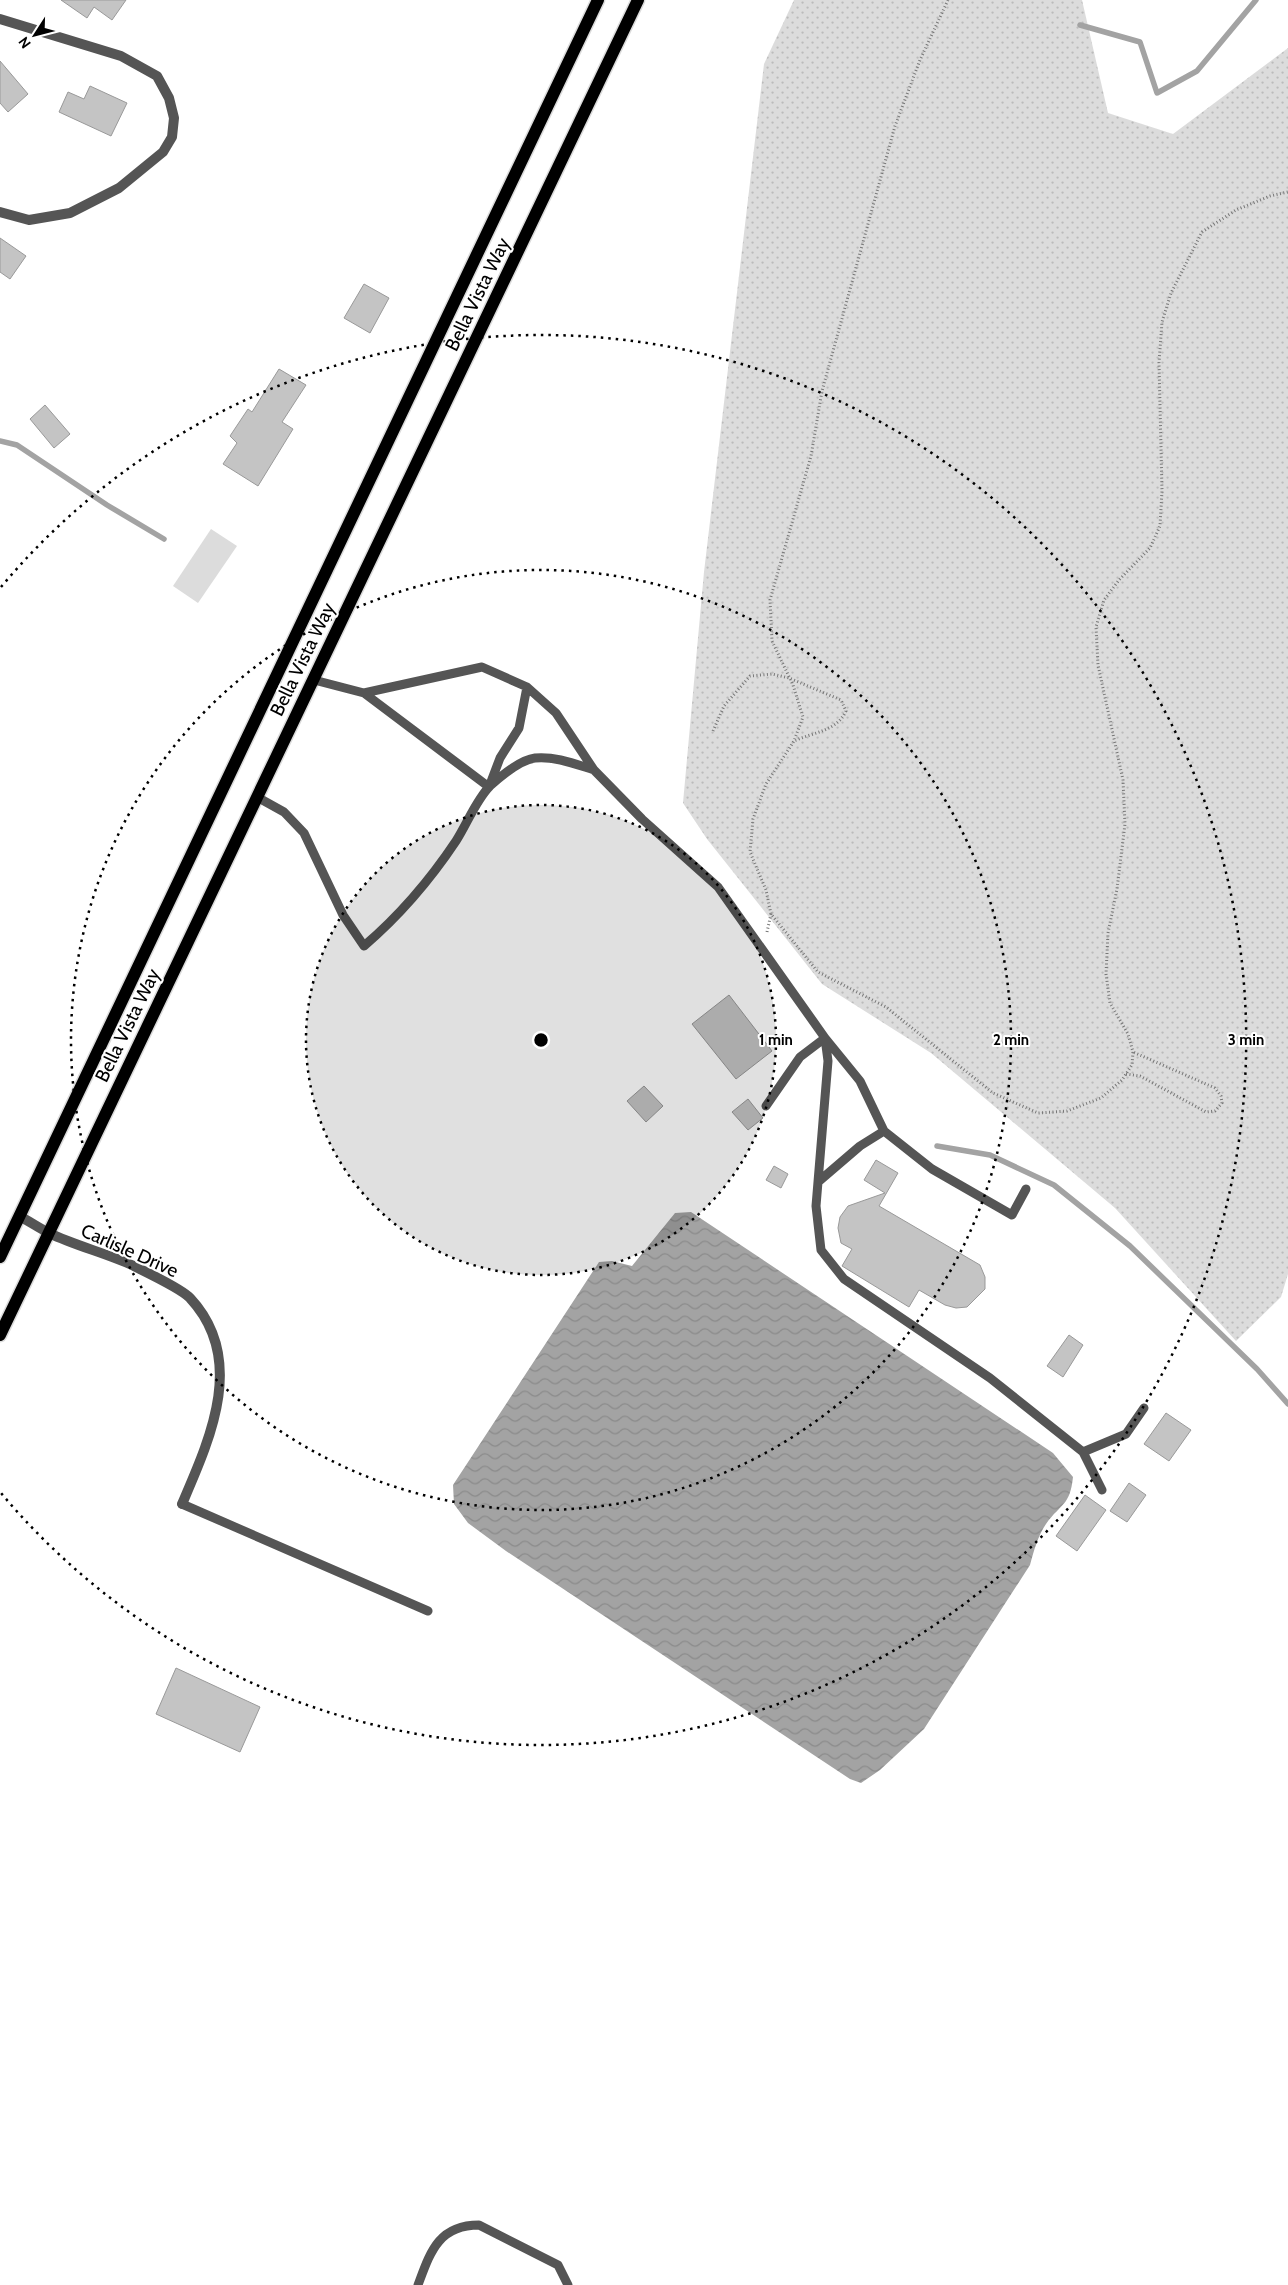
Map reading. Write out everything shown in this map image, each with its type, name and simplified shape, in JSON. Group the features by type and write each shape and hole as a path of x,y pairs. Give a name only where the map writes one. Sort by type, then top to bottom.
{"main road":[{"name":"Bella Vista Way","path":"0,1257 598,0"},
{"name":"Bella Vista Way","path":"0,1335 638,0"}],"street":[{"path":"0,19 122,56 156,76 169,98 174,118 172,137 163,152 119,188 70,213 29,220 0,212"},
{"name":"Carlisle Drive","path":"19,1216 48,1233 133,1266 189,1297 212,1328 220,1366 217,1408 205,1450 182,1504"}],"lane":[{"path":"364,693 482,667 527,687 556,713 594,770 642,819 718,887 763,947 825,1038 860,1081 884,1131 932,1169 1012,1215 1026,1189"},
{"path":"314,680 364,693 489,788"},
{"path":"257,797 284,812 304,833 343,915 364,946 390,923 425,883 455,842 489,788 500,758 519,728 527,687"},
{"path":"489,788 510,770 533,758 565,760 594,770"},
{"path":"766,1106 800,1057 825,1038"},
{"path":"825,1038 828,1061 816,1206 821,1250 844,1279 990,1378 1083,1452 1102,1490"},
{"path":"818,1182 860,1146 884,1131"},
{"path":"1083,1452 1126,1434 1144,1408"},
{"path":"182,1504 428,1612"},
{"path":"418,2285 436,2242 464,2225 479,2225 558,2265 568,2285"}],"path":[{"path":"948,0 920,60 895,126 822,391 811,456 770,600 772,641 789,678 803,717 794,741 766,784 753,819 750,852 766,890 772,914 818,972 886,1007 993,1093 1038,1113 1067,1111 1101,1098 1132,1065 1134,1052 1128,1034 1110,1003 1106,974 1108,933 1117,889 1125,824 1123,780 1098,665 1096,627 1104,600 1119,580 1150,548 1160,526 1162,491 1159,363 1162,322 1171,293 1202,232 1236,210 1270,196 1288,192"},
{"path":"713,731 724,706 750,676 772,674 789,678 842,700 846,710 842,720 833,727 794,741"},
{"path":"1125,1074 1140,1076 1206,1112 1215,1111 1222,1103 1221,1096 1215,1088 1134,1052"}],"shaded area":[{"path":"794,0 1082,0 1108,113 1173,134 1288,48 1288,1274 1281,1297 1236,1341 1115,1208 931,1053 822,984 707,839 683,803 704,572 764,64"},
{"path":"211,529 237,546 198,603 173,586"}],"water":[{"path":"691,1212 1053,1453 1073,1477 1070,1494 1043,1529 1036,1543 1030,1565 924,1729 880,1770 861,1783 850,1779 506,1551 468,1523 454,1504 453,1485 599,1262 612,1261 632,1266 675,1213"}],"building":[{"path":"61,0 126,0 112,20 94,7 87,18"},
{"path":"0,61 28,94 8,112 0,103"},
{"path":"90,86 127,103 111,136 59,112 68,92 84,99"},
{"path":"0,238 26,256 10,279 0,272"},
{"path":"364,284 389,298 370,333 344,318"},
{"path":"279,369 306,385 282,422 293,429 258,486 223,464 237,443 230,436 248,409 252,412"},
{"path":"45,405 70,434 54,448 30,419"},
{"path":"729,995 772,1051 736,1079 692,1024"},
{"path":"644,1086 663,1106 646,1122 627,1101"},
{"path":"748,1099 763,1118 748,1130 732,1112"},
{"path":"876,1160 898,1173 879,1206 980,1265 985,1277 985,1289 967,1307 956,1308 945,1305 919,1290 909,1307 842,1266 852,1249 841,1243 838,1228 840,1217 848,1206 885,1193 864,1180"},
{"path":"774,1166 788,1174 781,1188 766,1180"},
{"path":"1069,1335 1083,1345 1063,1377 1047,1366"},
{"path":"1166,1413 1191,1430 1169,1461 1144,1444"},
{"path":"1129,1483 1146,1495 1127,1522 1110,1511"},
{"path":"1085,1495 1106,1510 1077,1551 1056,1536"},
{"path":"176,1668 260,1707 240,1752 156,1714"}],"waterway":[{"path":"1080,25 1140,42 1157,93 1197,71 1256,0"},
{"path":"0,441 17,445 107,505 164,539"},
{"path":"937,1146 990,1155 1054,1185 1130,1246 1257,1369 1288,1404"}]}
